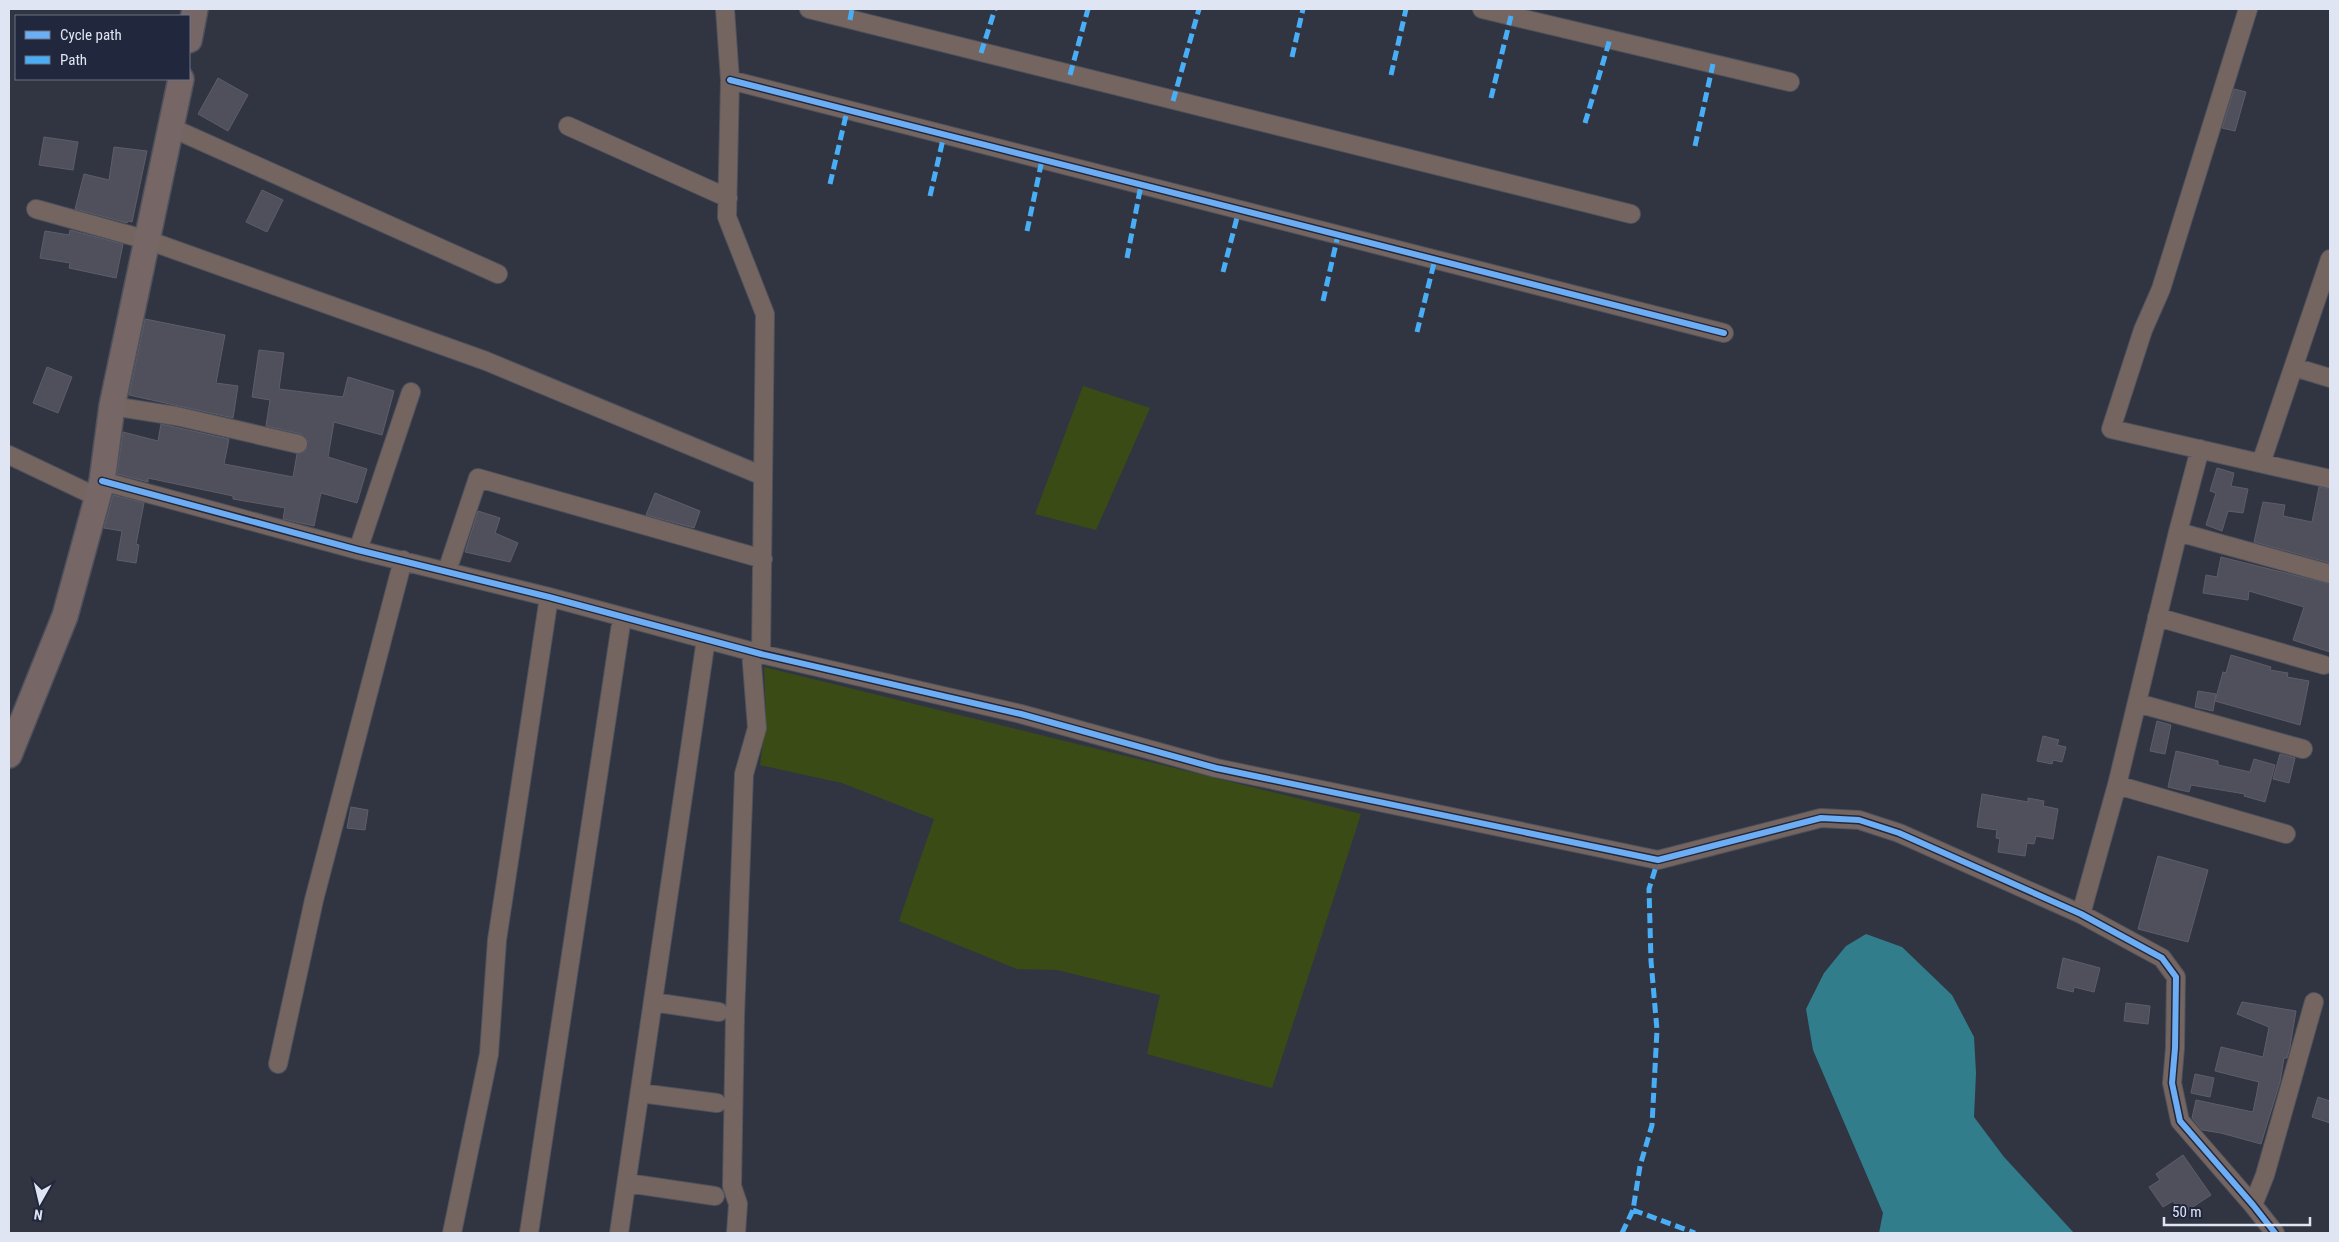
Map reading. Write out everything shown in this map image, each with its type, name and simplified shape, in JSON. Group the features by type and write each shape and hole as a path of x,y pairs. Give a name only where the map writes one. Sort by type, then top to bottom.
{"street":[{"path":"190,35 195,9"},
{"path":"725,9 730,80 727,217 765,314 763,559 756,653 757,728 744,774 735,1016 732,1186 738,1204 736,1233"},
{"path":"809,9 1631,214"},
{"path":"1482,9 1790,82"},
{"path":"2248,9 2162,289 2143,330 2111,429 2330,479"},
{"path":"9,755 65,616 99,489 112,406 181,80"},
{"path":"730,80 1724,333"},
{"path":"568,126 728,198"},
{"path":"172,128 498,274"},
{"path":"36,209 147,240 486,361 763,476"},
{"path":"2261,463 2329,270"},
{"path":"2294,367 2330,378"},
{"path":"358,550 411,392"},
{"path":"112,406 176,416 298,444"},
{"path":"2081,914 2117,785 2200,449"},
{"path":"9,455 99,489 403,560 756,653 1021,714 1216,768 1658,860 1821,818 1859,820 1899,833 2081,914 2162,958 2176,977 2175,1048 2172,1083 2180,1121 2254,1204 2275,1233"},
{"path":"447,571 478,478 763,559"},
{"path":"2178,532 2330,574"},
{"path":"278,1064 314,900 403,560"},
{"path":"452,1233 489,1054 497,940 549,597"},
{"path":"529,1233 622,617"},
{"path":"2158,617 2324,665"},
{"path":"620,1233 706,639"},
{"path":"2137,703 2303,749"},
{"path":"2117,785 2286,834"},
{"path":"653,1002 719,1012"},
{"path":"2254,1204 2265,1175 2314,1002"},
{"path":"640,1092 717,1103"},
{"path":"627,1183 715,1196"}],"green space":[{"path":"1083,386 1150,408 1096,530 1035,514"},
{"path":"764,667 1361,814 1272,1088 1147,1054 1160,995 1057,970 1017,969 899,921 934,819 842,783 760,765 766,720"}],"water":[{"path":"1866,934 1902,947 1952,995 1974,1037 1976,1073 1974,1117 2004,1157 2074,1233 1879,1233 1883,1213 1813,1050 1806,1009 1824,973 1846,946"}],"building":[{"path":"218,78 248,95 228,131 198,114"},
{"path":"2234,89 2246,92 2235,131 2222,128"},
{"path":"44,137 78,142 73,170 39,165"},
{"path":"114,147 147,151 132,222 128,221 127,223 75,209 84,174 109,180"},
{"path":"262,190 283,200 267,232 246,222"},
{"path":"70,230 123,244 116,278 69,268 70,263 40,258 45,231 69,235"},
{"path":"145,319 225,335 216,383 238,386 233,418 129,395"},
{"path":"259,350 284,353 279,389 343,397 348,377 394,391 382,435 334,422 328,457 367,469 357,503 321,493 314,526 283,519 285,508 233,499 233,496 148,478 148,482 117,474 123,432 158,441 161,424 229,439 224,464 293,477 297,454 306,451 308,441 301,434 266,426 270,400 252,397"},
{"path":"47,367 72,377 58,413 33,403"},
{"path":"2217,468 2234,473 2231,486 2248,489 2243,513 2228,511 2222,531 2206,525 2216,493 2210,491"},
{"path":"2319,487 2330,489 2330,563 2254,542 2263,502 2285,505 2283,516 2312,522"},
{"path":"655,493 700,511 694,528 646,515"},
{"path":"113,495 144,503 136,544 139,545 136,563 117,560 122,531 104,528"},
{"path":"478,511 500,518 495,533 518,543 510,562 465,552"},
{"path":"2221,557 2330,584 2330,652 2293,640 2304,607 2249,591 2248,600 2203,593 2206,575 2217,577"},
{"path":"2231,655 2271,667 2270,670 2288,673 2287,677 2309,681 2300,725 2215,701 2223,672 2226,673"},
{"path":"2198,691 2216,694 2213,711 2195,707"},
{"path":"2157,721 2171,725 2165,754 2150,751"},
{"path":"2043,736 2059,740 2057,745 2066,747 2062,762 2053,760 2052,764 2037,761"},
{"path":"2176,751 2218,761 2218,765 2250,772 2254,759 2275,765 2265,802 2244,796 2245,794 2191,785 2189,792 2168,787"},
{"path":"2280,754 2295,758 2289,783 2273,779"},
{"path":"1982,794 2028,802 2028,798 2044,801 2043,806 2058,809 2053,839 2036,836 2034,844 2027,843 2025,856 1998,852 2000,839 1996,838 1997,830 1977,827"},
{"path":"351,807 368,810 365,830 347,828"},
{"path":"2158,856 2208,870 2188,942 2138,929"},
{"path":"2063,958 2100,968 2094,992 2074,987 2073,992 2057,988"},
{"path":"2242,1002 2296,1011 2290,1047 2287,1058 2284,1058 2280,1082 2261,1144 2202,1130 2192,1118 2196,1100 2253,1112 2259,1082 2215,1071 2221,1047 2263,1057 2269,1027 2237,1014"},
{"path":"2126,1003 2150,1006 2148,1024 2124,1021"},
{"path":"2195,1074 2214,1078 2210,1097 2191,1093"},
{"path":"2318,1097 2330,1101 2330,1123 2312,1117"},
{"path":"2183,1155 2211,1195 2182,1214 2173,1201 2163,1207 2149,1187 2160,1180 2156,1174"}],"marked path":[{"path":"850,20 852,9"},
{"path":"981,53 995,9"},
{"path":"1070,75 1088,9"},
{"path":"1173,101 1199,9"},
{"path":"1292,57 1303,9"},
{"path":"1391,75 1406,9"},
{"path":"1491,98 1511,16"},
{"path":"1585,123 1610,39"},
{"path":"1695,146 1713,64"},
{"path":"830,184 847,111"},
{"path":"930,196 944,135"},
{"path":"1027,231 1042,160"},
{"path":"1127,258 1141,185"},
{"path":"1223,272 1239,210"},
{"path":"1323,301 1338,235"},
{"path":"1417,332 1435,259"},
{"path":"1622,1233 1633,1210 1640,1166 1652,1125 1657,1030 1651,961 1649,889 1658,860"},
{"path":"1633,1210 1695,1233"}],"cycle path":[{"path":"730,80 1724,333"},
{"path":"102,481 358,550 549,597 761,654 1021,714 1216,768 1658,860 1821,818 1859,820 1899,833 2081,914 2162,958 2176,977 2175,1048 2172,1083 2180,1121 2275,1233"}]}
